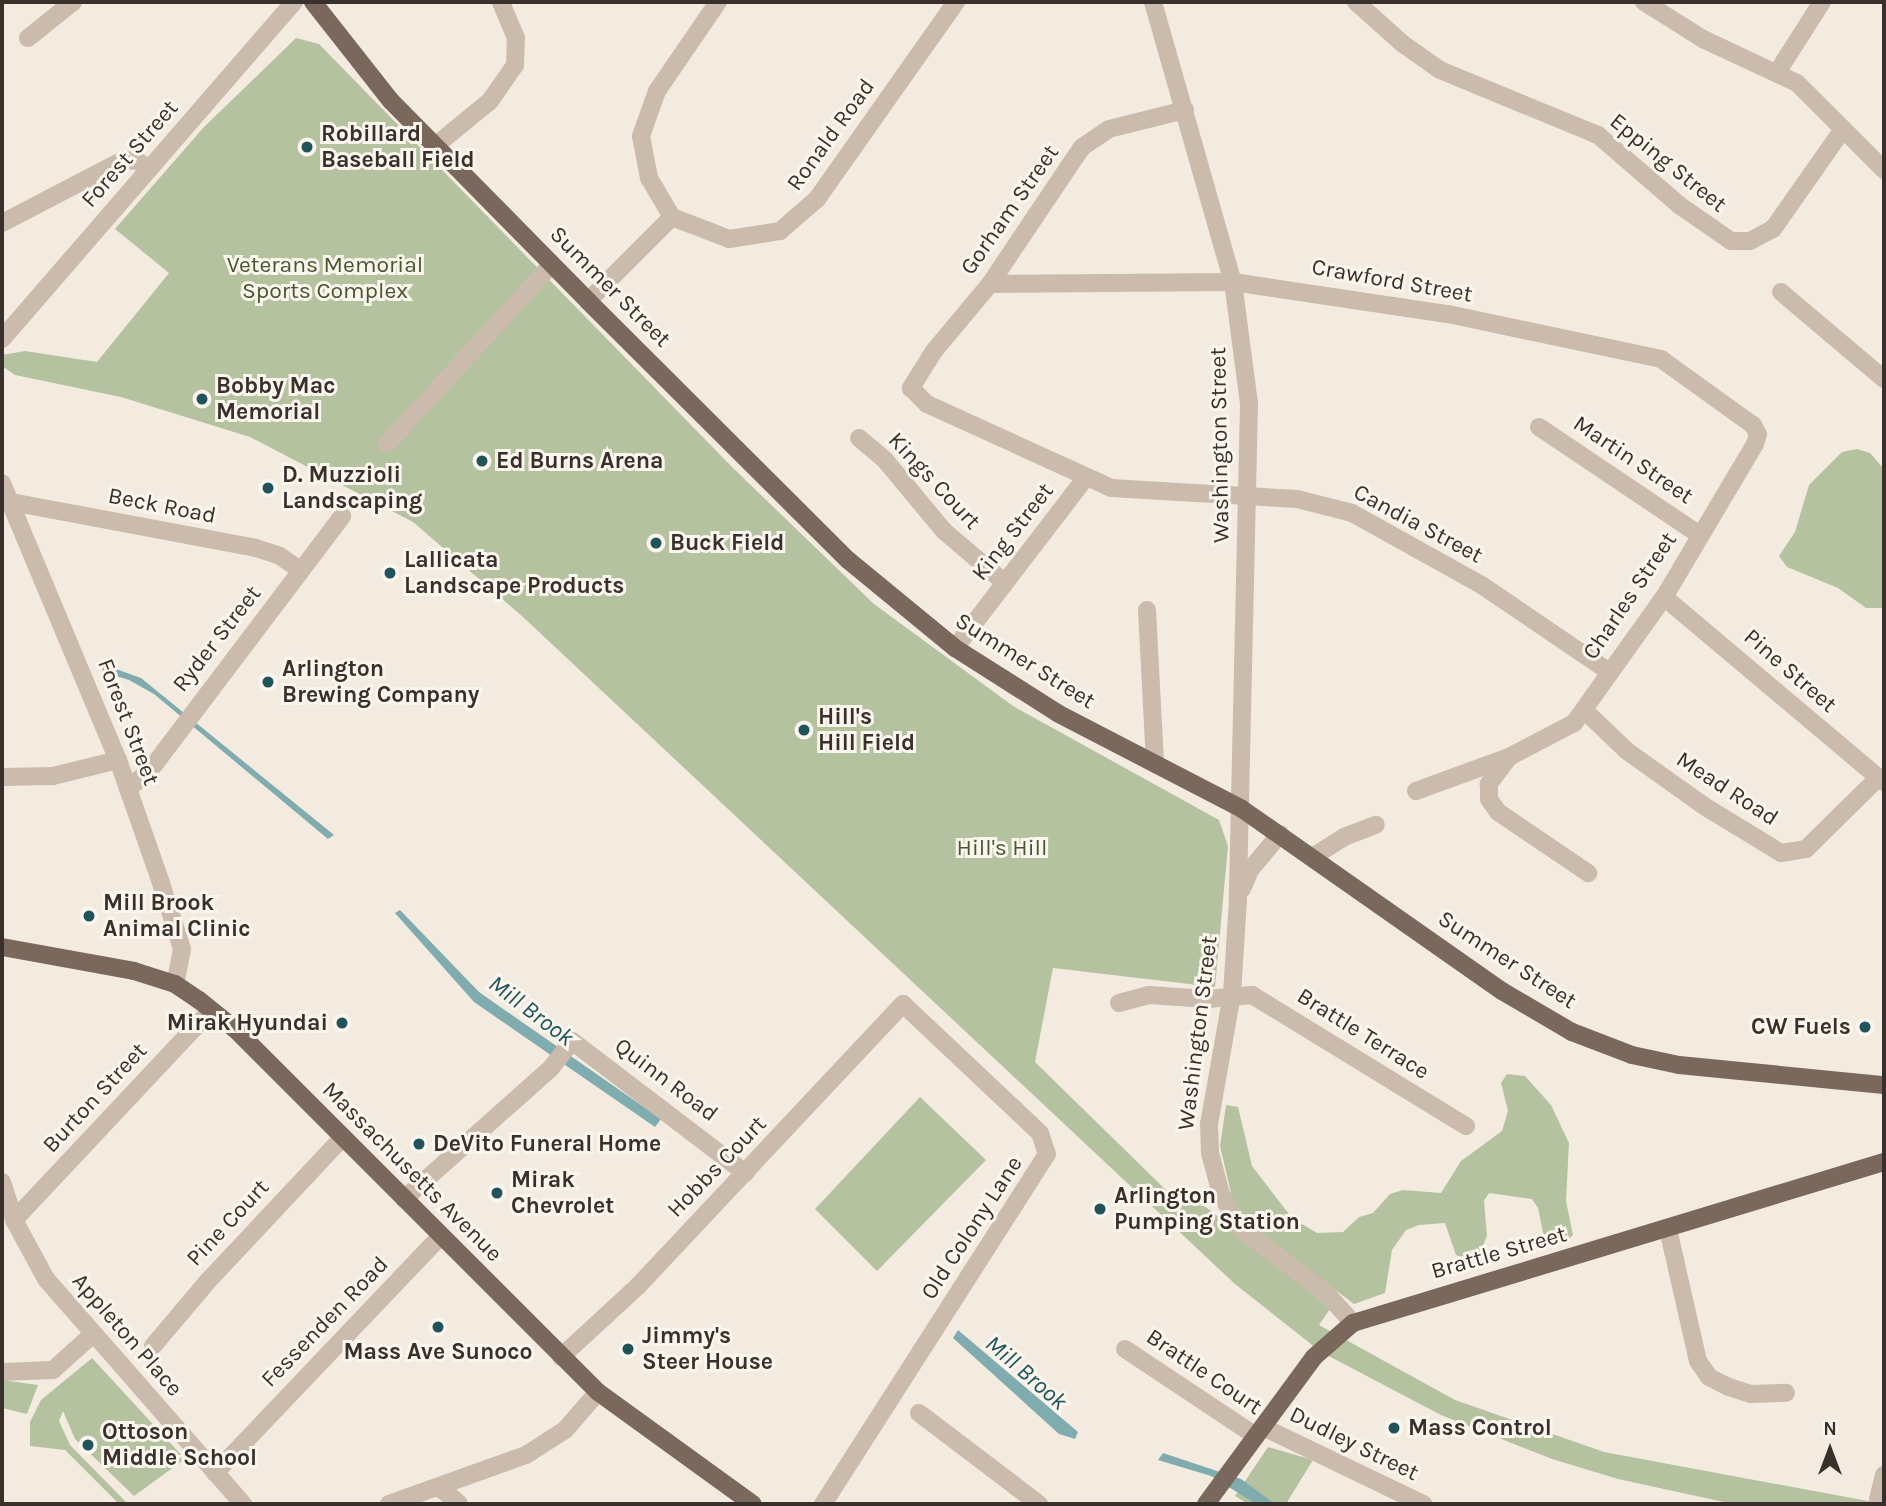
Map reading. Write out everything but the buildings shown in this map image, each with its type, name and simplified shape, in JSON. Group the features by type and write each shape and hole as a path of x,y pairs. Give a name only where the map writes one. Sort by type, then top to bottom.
{"main road":[{"name":"Summer Street","path":"313,2 365,72 588,301 848,560 955,648 1024,694 1242,809 1314,856 1524,1005 1595,1042 1679,1065 1884,1085"},
{"name":"Massachusetts Avenue","path":"2,947 134,971 175,985 211,1010 343,1137 598,1392 753,1504"},
{"name":"Brattle Street","path":"1210,1498 1321,1348 1353,1323 1884,1162"}],"street":[{"path":"28,38 74,2"},
{"name":"Forest Street","path":"2,339 295,2"},
{"path":"435,146 490,101 515,65 516,38 501,2"},
{"path":"588,301 672,217 649,178 641,136 657,91 718,2"},
{"name":"Ronald Road","path":"672,217 729,239 769,234 799,217 817,199 956,2"},
{"name":"Washington Street","path":"1153,2 1233,282 1247,372 1248,496 1238,899 1232,994 1209,1124 1210,1153 1221,1194 1245,1233 1327,1294 1353,1323"},
{"path":"1644,2 1703,39 1797,83 1884,170"},
{"path":"1778,72 1822,2"},
{"name":"Epping Street","path":"1360,3 1403,44 1440,70 1598,135 1679,205 1731,241 1750,241 1773,229 1843,129"},
{"name":"Gorham Street","path":"911,388 934,351 990,284 1082,147 1109,129 1185,110"},
{"path":"2,223 123,160 138,161 149,170"},
{"path":"387,444 552,264"},
{"name":"Crawford Street","path":"990,284 1233,282 1448,314 1652,356 1675,367 1758,432"},
{"path":"1780,292 1884,379"},
{"name":"Candia Street","path":"911,388 927,404 1084,480 1125,491 1248,496 1318,503 1360,517 1483,586 1608,671"},
{"name":"Martin Street","path":"1539,427 1700,535"},
{"name":"Charles Street","path":"1416,791 1509,757 1574,723 1608,671 1664,597 1755,444 1758,432"},
{"name":"Kings Court","path":"859,439 885,460 944,531 1005,583"},
{"name":"King Street","path":"955,648 1084,480"},
{"name":"Forest Street","path":"2,483 128,789 182,947 175,985"},
{"name":"Beck Road","path":"11,502 256,548 280,556 300,570"},
{"name":"Ryder Street","path":"128,789 151,769 342,516"},
{"name":"Pine Street","path":"1664,597 1881,780"},
{"path":"1147,610 1155,764"},
{"name":"Mead Road","path":"1584,710 1627,751 1714,813 1782,853 1806,849 1881,780"},
{"path":"1509,757 1489,784 1492,805 1588,873"},
{"path":"2,777 54,776 118,760"},
{"path":"1314,856 1343,837 1376,825"},
{"name":"Washington Street","path":"1238,899 1250,870 1280,834"},
{"path":"1119,1003 1149,995 1208,999 1232,994"},
{"name":"Brattle Terrace","path":"1232,994 1257,997 1466,1126"},
{"name":"Hobbs Court","path":"561,1357 638,1286 903,1004"},
{"name":"Old Colony Lane","path":"823,1504 1047,1154 1040,1133 903,1004"},
{"name":"Burton Street","path":"14,1220 211,1010"},
{"name":"Quinn Road","path":"404,1199 561,1056 572,1041 746,1173"},
{"name":"Pine Court","path":"153,1346 206,1282 343,1137"},
{"name":"Appleton Place","path":"2,1182 14,1220 46,1279 243,1504"},
{"path":"1668,1229 1698,1361 1710,1377 1729,1387 1751,1394 1786,1393"},
{"name":"Fessenden Road","path":"215,1473 441,1236"},
{"path":"2,1372 53,1370 93,1334"},
{"name":"Brattle Court","path":"1125,1349 1260,1432"},
{"path":"389,1504 547,1444 598,1392"},
{"path":"919,1413 1039,1504"},
{"name":"Dudley Street","path":"1260,1432 1423,1504"},
{"path":"1878,1499 1884,1475"},
{"path":"439,1487 459,1504"}],"green space":[{"path":"296,38 319,44 733,468 874,604 1013,706 1219,820 1228,846 1215,987 1053,968 1035,1062 1168,1192 1187,1195 1210,1210 1330,1309 1319,1325 1455,1400 1604,1452 1884,1504 1733,1504 1618,1479 1552,1459 1441,1415 1321,1352 1235,1284 523,617 413,522 250,437 121,397 15,375 2,366 2,355 25,351 97,362 169,273 115,229 204,127"},
{"path":"1857,449 1870,453 1884,469 1884,608 1866,608 1838,588 1787,567 1779,556 1795,532 1809,485 1842,452"},
{"path":"1507,1074 1525,1076 1551,1105 1569,1143 1566,1201 1573,1235 1565,1243 1544,1237 1538,1208 1532,1199 1489,1193 1484,1201 1487,1236 1476,1262 1456,1255 1445,1223 1419,1225 1406,1230 1392,1250 1385,1293 1354,1304 1252,1227 1234,1206 1220,1146 1226,1105 1238,1107 1252,1166 1292,1218 1317,1233 1343,1232 1359,1217 1373,1213 1390,1194 1403,1190 1441,1193 1461,1161 1502,1131 1508,1111 1501,1083"},
{"path":"920,1097 986,1160 877,1271 815,1209"},
{"path":"92,1358 185,1459 134,1496 75,1439 63,1411 59,1421 70,1445 128,1504 119,1504 65,1450 30,1446 30,1422 41,1400"},
{"path":"2,1380 38,1385 27,1414 2,1408"},
{"path":"1268,1447 1313,1460 1286,1504 1248,1504 1235,1496"}],"water":[{"path":"102,664 141,678 334,835 328,839 154,694 129,680 103,672"},
{"path":"400,910 479,992 661,1119 655,1127 474,1002 395,913"},
{"path":"958,1330 1078,1432 1075,1439 1059,1434 953,1338"},
{"path":"1163,1453 1241,1479 1275,1504 1256,1504 1211,1476 1158,1460"}],"place":[{"name":"Robillard Baseball Field","path":"307,147"},
{"name":"Bobby Mac Memorial","path":"202,399"},
{"name":"Ed Burns Arena","path":"482,461"},
{"name":"D. Muzzioli Landscaping","path":"268,488"},
{"name":"Buck Field","path":"656,543"},
{"name":"Lallicata Landscape Products","path":"390,573"},
{"name":"Arlington Brewing Company","path":"268,682"},
{"name":"Hill's Hill Field","path":"804,730"},
{"name":"Mill Brook Animal Clinic","path":"89,916"},
{"name":"Mirak Hyundai","path":"342,1023"},
{"name":"CW Fuels","path":"1865,1027"},
{"name":"DeVito Funeral Home","path":"419,1144"},
{"name":"Mirak Chevrolet","path":"497,1193"},
{"name":"Arlington Pumping Station","path":"1100,1209"},
{"name":"Mass Ave Sunoco","path":"438,1327"},
{"name":"Jimmy's Steer House","path":"628,1349"},
{"name":"Mass Control","path":"1394,1428"},
{"name":"Ottoson Middle School","path":"88,1445"}],"park label":[{"name":"Veterans Memorial Sports Complex","path":"325,278"},
{"name":"Hill's Hill","path":"1002,848"}],"water label":[{"name":"Mill Brook","path":"531,1011"},
{"name":"Mill Brook","path":"1026,1373"}]}
